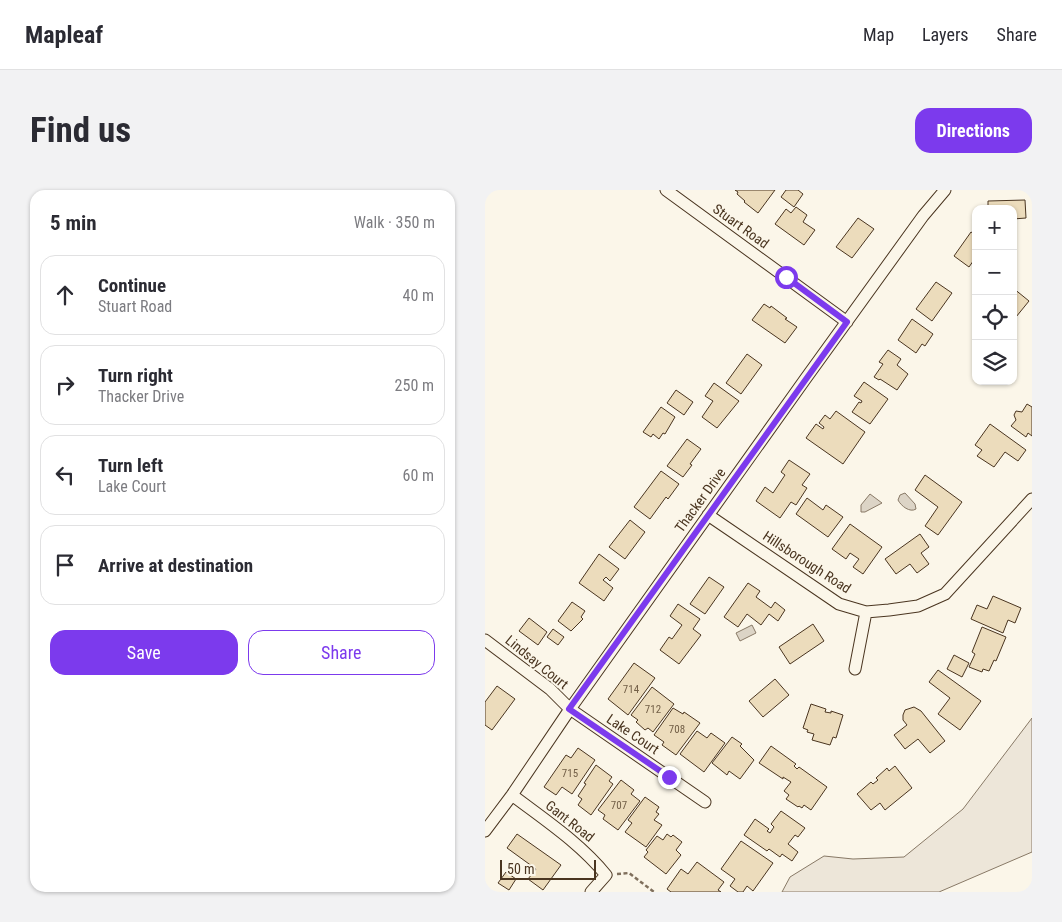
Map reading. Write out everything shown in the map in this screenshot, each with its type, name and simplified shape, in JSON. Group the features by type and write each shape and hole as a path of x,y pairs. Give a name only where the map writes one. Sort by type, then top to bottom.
{"street":[{"name":"Stuart Road","path":"666,190 847,322"},
{"name":"Thacker Drive","path":"485,831 512,795 569,709 708,515 923,216 945,190"},
{"name":"Hillsborough Road","path":"708,515 839,604 866,612 918,606 945,594 1032,499"},
{"path":"855,669 866,612"},
{"name":"Lindsay Court","path":"485,640 550,689 569,709"},
{"name":"Lake Court","path":"569,709 705,802"},
{"name":"Gant Road","path":"512,795 593,858 606,875"},
{"path":"591,892 606,875"}],"path":[{"path":"606,875 629,873 654,892"}],"shaded area":[{"path":"905,493 915,504 916,509 903,507 899,502 900,495"},
{"path":"870,494 882,503 865,512 861,512 861,505"},
{"path":"752,625 756,633 740,641 736,633"},
{"path":"1032,718 1032,852 939,892 782,892 790,877 824,856 853,859 904,857 963,809"}],"building":[{"path":"735,190 775,190 758,213 744,202"},
{"path":"786,190 798,190 803,194 794,207 781,197"},
{"path":"1025,200 1026,218 1017,219 1017,205 988,205 988,201"},
{"path":"796,207 807,215 803,222 815,230 804,245 775,224 786,209 791,213"},
{"path":"858,218 874,229 852,258 836,247"},
{"path":"972,233 972,263 969,267 954,256"},
{"path":"936,282 952,293 932,321 916,309"},
{"path":"1017,291 1029,301 1017,316"},
{"path":"764,304 770,308 771,306 797,327 785,343 752,320"},
{"path":"912,319 933,334 925,346 922,344 916,353 898,340"},
{"path":"888,350 901,359 897,365 908,374 897,390 874,377 883,364 879,362"},
{"path":"747,354 762,365 741,394 726,383"},
{"path":"864,382 888,399 870,424 852,412 859,402 861,403 862,401 854,396"},
{"path":"714,383 739,401 717,428 702,417 713,401 705,396"},
{"path":"676,390 693,402 684,415 667,403"},
{"path":"1027,404 1032,407 1032,436 1028,433 1026,437 1011,426 1016,420 1014,415 1016,411 1022,412"},
{"path":"661,407 675,417 665,434 663,433 659,439 653,434 651,437 643,432"},
{"path":"836,411 865,432 843,464 806,438 816,424 823,429 824,427 819,423 825,415 830,419"},
{"path":"990,424 1026,450 1018,461 1005,452 994,467 977,456 982,450 975,445"},
{"path":"687,439 701,449 683,477 667,466"},
{"path":"789,460 810,474 802,485 807,488 796,505 791,502 780,518 756,501 765,487 773,493 785,475 781,472"},
{"path":"661,471 679,484 668,499 666,497 650,519 634,507"},
{"path":"925,475 962,502 938,535 925,526 938,507 915,490"},
{"path":"807,498 823,510 826,505 843,517 828,537 796,514"},
{"path":"630,520 645,532 625,559 609,547"},
{"path":"850,524 882,547 863,574 853,567 859,559 850,553 846,559 832,549"},
{"path":"920,534 929,547 921,553 929,564 917,573 910,564 896,574 885,559"},
{"path":"599,554 619,569 610,581 606,577 603,580 613,588 604,601 579,583"},
{"path":"709,577 724,587 705,614 690,604"},
{"path":"748,583 760,591 756,597 771,608 775,602 785,610 778,621 769,614 761,625 747,614 738,627 724,617"},
{"path":"993,596 1021,608 1015,623 1008,620 1003,633 971,619 977,605 987,609"},
{"path":"572,602 585,611 581,617 583,619 571,631 558,621"},
{"path":"678,604 700,619 693,629 701,635 679,664 660,650 669,637 672,639 682,625 670,616"},
{"path":"529,618 547,632 538,645 519,631"},
{"path":"813,624 824,641 790,664 779,647"},
{"path":"982,627 1006,637 996,661 994,660 989,671 983,669 982,672 969,667 975,654 972,652"},
{"path":"553,629 564,637 558,645 547,637"},
{"path":"954,655 969,663 962,677 947,669"},
{"path":"634,663 655,678 628,715 608,699"},
{"path":"938,670 981,701 960,730 938,714 950,698 929,682"},
{"path":"775,679 789,695 763,717 749,701"},
{"path":"497,686 515,699 492,730 485,725 485,702"},
{"path":"652,687 674,704 653,732 648,728 645,730 636,722 638,720 631,715"},
{"path":"811,704 826,709 825,712 831,713 831,711 843,715 836,738 833,737 830,745 812,740 814,734 807,732 808,730 803,728"},
{"path":"914,707 921,711 945,741 930,753 918,739 905,749 894,735 907,725 903,720 905,710"},
{"path":"673,708 683,714 684,712 700,723 676,755 662,745 664,742 654,735"},
{"path":"697,731 707,738 711,733 725,743 704,772 680,754"},
{"path":"732,737 742,744 740,746 754,760 740,779 729,771 727,775 712,763"},
{"path":"771,746 796,764 794,766 797,769 799,767 827,787 811,810 804,805 802,808 798,807 786,799 789,795 784,791 791,782 783,777 783,779 759,763"},
{"path":"578,748 595,760 572,794 562,787 556,795 544,787 566,755 571,758"},
{"path":"596,765 612,777 609,781 613,784 591,815 578,805 582,799 578,796"},
{"path":"895,766 912,788 885,810 880,803 871,810 857,794 871,782 873,784 878,780 876,778 887,768 889,771"},
{"path":"621,780 634,790 631,794 640,801 618,830 603,819 605,815 598,810"},
{"path":"645,797 659,807 656,812 659,814 654,820 662,825 646,847 625,832 632,823 628,820"},
{"path":"781,811 805,828 798,837 795,835 788,844 798,852 792,861 782,854 780,857 769,849 767,851 744,835 755,819 769,829 767,831 770,833 774,827 771,824"},
{"path":"517,834 561,865 543,890 528,879 536,869 507,848"},
{"path":"667,834 671,837 673,835 682,842 676,850 681,855 666,874 644,857 648,852 646,850 657,836 663,840"},
{"path":"741,841 773,863 753,891 747,886 743,892 738,892 730,886 735,879 721,869"},
{"path":"697,862 724,882 718,890 721,892 671,892 667,889 681,869 688,874"},
{"path":"506,872 516,879 509,890 498,883"}],"route":[{"path":"669,777 569,709 847,322 786,277"}]}
